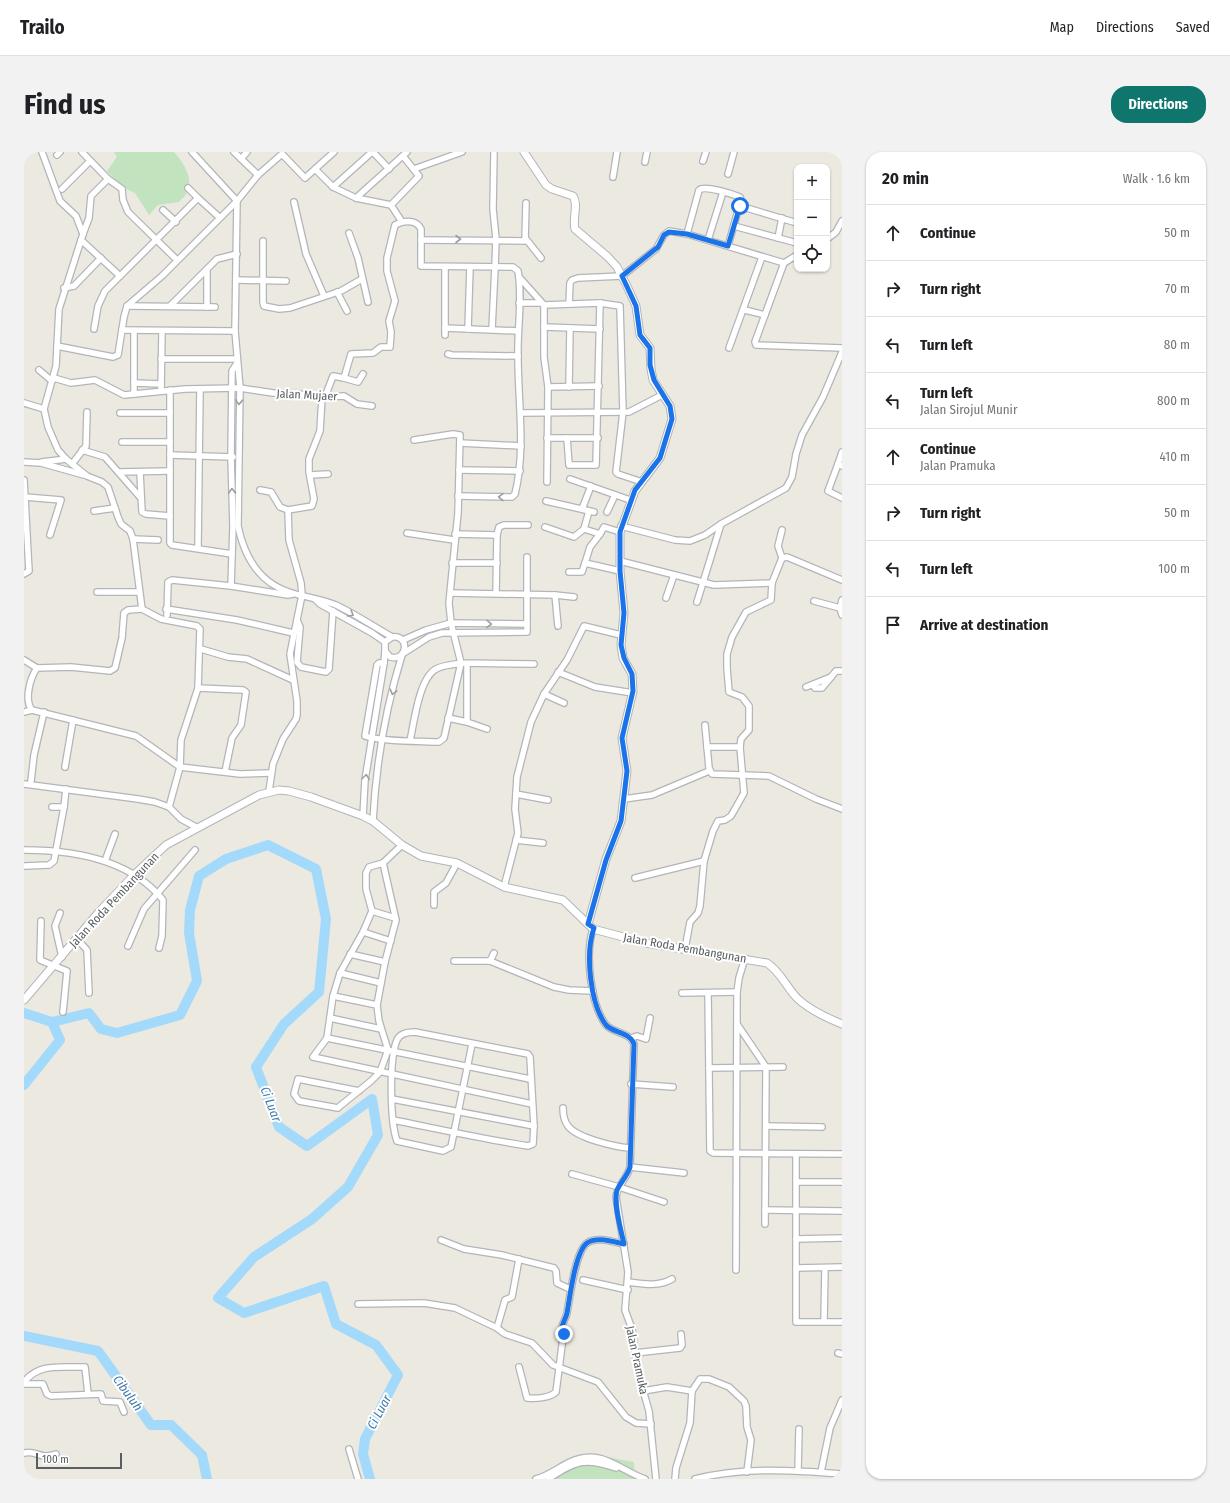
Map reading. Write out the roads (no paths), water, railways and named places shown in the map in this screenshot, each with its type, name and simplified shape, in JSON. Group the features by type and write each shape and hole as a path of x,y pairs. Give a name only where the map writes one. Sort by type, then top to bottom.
{"street":[{"path":"42,152 60,201 76,216 82,237 120,276"},
{"path":"82,152 108,179 122,189 123,200 128,212 177,260"},
{"path":"192,152 237,201 235,331 240,388 236,526 232,554 232,586"},
{"path":"234,152 258,174"},
{"path":"240,159 247,152"},
{"path":"57,346 116,356 120,351 124,317 127,306 177,260 219,217 237,201 258,174 283,153 305,178 334,152"},
{"path":"333,187 373,152 389,169"},
{"path":"414,169 462,152"},
{"path":"492,330 496,267 496,239 493,209 494,152"},
{"path":"524,152 546,185 552,189 573,196 576,203 575,229 608,257 622,276 636,306 640,335 650,348 651,373 672,412 670,426 660,458 630,500 621,529 620,571 624,613 621,635 622,653 632,674 633,693 622,738 627,771 621,821 606,860 591,926 588,961 593,990 607,1025 631,1038 637,1036 646,1039 650,1018"},
{"path":"613,177 617,152"},
{"path":"645,162 647,152"},
{"path":"703,161 706,152"},
{"path":"728,174 734,152"},
{"path":"356,198 405,154 419,177 392,205"},
{"path":"62,189 90,161"},
{"path":"315,170 333,187 356,198 392,205 402,222"},
{"path":"87,476 66,460 54,442 44,409 53,379 57,346 57,316 64,288 89,218 91,196 108,179"},
{"path":"188,188 219,217"},
{"path":"687,234 699,190 704,188 723,192 740,197 740,206 728,246"},
{"path":"708,240 723,192"},
{"path":"94,329 100,300 120,276 176,222 198,198"},
{"path":"294,202 306,254 324,296"},
{"path":"525,240 526,203"},
{"path":"740,206 794,222"},
{"path":"163,210 176,222"},
{"path":"778,238 782,218"},
{"path":"830,237 834,234 842,221"},
{"path":"344,378 351,354 373,353 381,347 390,347 392,332 389,321 395,301 387,271 388,253 395,226 402,222 412,222 419,225 421,240 421,266 514,267 518,271 518,356 521,413 520,471 513,496 458,496"},
{"path":"734,226 794,242"},
{"path":"569,304 570,283 574,278 622,276 658,247 667,232 672,231 687,234 784,263"},
{"path":"349,233 368,302"},
{"path":"830,233 834,234"},
{"path":"421,240 525,240 542,258"},
{"path":"263,241 264,306 279,309 290,308 337,292 362,279"},
{"path":"170,306 221,257 237,254"},
{"path":"729,348 762,257"},
{"path":"64,288 74,286 101,258"},
{"path":"794,258 784,263 755,342 758,346 842,348"},
{"path":"445,267 445,335"},
{"path":"468,329 470,267"},
{"path":"207,270 207,307"},
{"path":"519,277 543,304 544,357 548,387 547,482"},
{"path":"236,280 286,281"},
{"path":"337,292 347,311"},
{"path":"519,303 618,304 620,307 623,412 616,472 642,482"},
{"path":"567,438 569,464 572,466 596,465 598,438 600,304"},
{"path":"127,306 215,307"},
{"path":"744,310 765,315"},
{"path":"544,327 600,329"},
{"path":"445,328 518,331"},
{"path":"569,387 570,328"},
{"path":"122,330 235,331"},
{"path":"134,331 134,394"},
{"path":"161,391 162,331"},
{"path":"569,572 582,572 590,547 604,527 685,541 705,535 721,524 786,488 790,483 796,454 802,435 823,397 842,352"},
{"path":"448,354 518,356"},
{"path":"161,359 237,361"},
{"path":"237,361 232,371 231,457 236,526 241,544 252,565 271,583 295,593 336,606 392,637 398,637 403,640 406,646 380,738 373,820"},
{"path":"39,370 53,379"},
{"path":"260,490 271,492 280,507 288,510 312,506 314,500 309,459 319,435 324,397 333,376 358,382 363,374"},
{"name":"Jalan Mujaer","path":"53,379 71,383 95,380 119,393 134,394 202,388 240,388 273,393 324,397 348,397 357,404 372,406"},
{"path":"134,383 161,384"},
{"path":"548,387 599,386"},
{"path":"198,548 202,388"},
{"path":"170,390 171,544 232,554"},
{"path":"521,413 633,411 662,395"},
{"path":"24,403 44,409"},
{"path":"72,464 87,442 87,412"},
{"path":"120,412 170,413"},
{"path":"414,440 456,434 460,435 458,496 449,604 451,623 464,663 467,722"},
{"path":"547,438 598,438"},
{"path":"122,442 170,442"},
{"path":"460,443 521,446"},
{"path":"82,450 105,457 140,497"},
{"path":"842,452 840,465 828,491 842,498"},
{"path":"170,455 238,458"},
{"path":"24,462 41,463 66,460"},
{"path":"41,463 87,476 102,482 108,487 121,524 130,531 133,539 142,609"},
{"path":"119,472 170,470"},
{"path":"459,470 520,471"},
{"path":"140,472 141,510 144,513 170,516"},
{"path":"310,475 328,474"},
{"path":"570,479 630,500"},
{"path":"24,480 26,549 29,571 24,574"},
{"path":"582,509 591,486"},
{"path":"25,493 61,500 50,535"},
{"path":"607,512 615,495"},
{"path":"545,527 574,537 584,529 591,511 546,500"},
{"path":"94,511 115,508"},
{"path":"269,791 270,773 283,739 296,719 297,701 290,654 293,633 302,595 301,583 289,540 288,510"},
{"path":"697,602 721,524"},
{"path":"496,593 497,535 501,525 528,525"},
{"path":"584,529 600,534"},
{"path":"685,949 690,922 698,913 700,906 704,861 716,823 730,816 744,795 740,747 741,739 749,730 749,706 742,697 729,692 726,668 727,654 732,637 743,614 748,610 771,600 772,583 782,558 778,546 782,530"},
{"path":"407,533 454,537 497,535"},
{"path":"133,539 158,540"},
{"path":"782,558 787,557 842,580"},
{"path":"385,651 393,658 403,654 429,637 454,632 527,631 527,558"},
{"path":"620,562 722,586 772,583"},
{"path":"452,563 497,563"},
{"path":"585,563 620,571"},
{"path":"666,598 674,574"},
{"path":"293,633 237,620 167,612 169,581 232,586 288,595 295,593"},
{"path":"97,592 140,592"},
{"path":"451,593 527,594 574,597"},
{"path":"555,595 558,626"},
{"path":"315,600 385,642"},
{"path":"842,600 840,608 842,615"},
{"path":"814,601 840,608"},
{"path":"24,660 36,668 71,667 105,672 113,670 115,668 122,638 124,613 128,610 142,609 161,618 199,627 201,632 201,649 198,688 181,740 180,767 169,807"},
{"path":"297,620 300,627 297,662 301,667 326,672 328,669 333,611"},
{"path":"403,640 426,630 451,623 527,624"},
{"path":"504,887 518,833 516,794 522,754 531,722 544,694 573,649 584,626 621,635"},
{"path":"372,633 375,627"},
{"path":"426,630 429,637"},
{"path":"385,642 392,637"},
{"path":"363,816 365,780 384,663 385,642"},
{"path":"201,649 228,657 247,659 293,680"},
{"path":"384,663 379,662 377,665 364,734 366,737 410,741 441,741 444,738 448,718 464,663"},
{"path":"410,741 422,689 431,673 438,668 464,663 534,664"},
{"path":"32,710 28,700 30,682 36,668"},
{"path":"806,687 831,677 836,671 842,671"},
{"path":"558,672 595,688 633,693"},
{"path":"198,688 243,690 246,692 241,725 232,738 225,772"},
{"path":"544,694 564,703"},
{"path":"24,712 32,710 44,712 136,736 180,767 240,774 270,773"},
{"path":"31,781 34,755 44,712"},
{"path":"448,718 467,722 487,729"},
{"path":"65,767 73,720"},
{"path":"705,725 709,771"},
{"path":"707,747 740,747"},
{"path":"624,799 652,795 709,771"},
{"path":"709,771 712,774 774,778 816,799 842,808"},
{"path":"24,784 155,802 169,807 181,819 196,827"},
{"path":"25,866 52,864 56,852 66,789"},
{"name":"Jalan Roda Pembangunan","path":"24,1000 135,874 166,845 196,827 269,791 289,791 373,820 402,845 421,856 457,863 504,887 563,900 591,926 646,943 746,958 767,963 774,968 798,1000 828,1019 842,1024"},
{"path":"516,794 548,800"},
{"path":"52,807 64,807"},
{"path":"105,861 115,834"},
{"path":"516,840 543,843"},
{"path":"402,845 383,862 369,867 366,873 366,888 372,911 363,932 340,973 333,996 327,1038 313,1057 532,1104"},
{"path":"24,850 83,855 105,861 135,874 157,893 164,904 162,936 159,948"},
{"path":"128,946 142,913 157,893 195,850"},
{"path":"635,878 704,861"},
{"path":"383,862 395,918 377,1005 381,1029 392,1051 393,1120 396,1139 398,1142 443,1152 451,1147 472,1044"},
{"path":"434,905 432,898 434,892 446,883 457,863"},
{"path":"372,911 395,918"},
{"path":"60,913 55,926 62,957"},
{"path":"41,921 40,958 42,961 67,971 63,1012"},
{"path":"363,932 391,941"},
{"path":"77,939 87,950 89,993"},
{"path":"490,961 494,953"},
{"path":"350,954 385,962"},
{"path":"736,1270 737,992 739,978 746,958"},
{"path":"454,961 490,961 554,987 569,990 593,990"},
{"path":"340,973 381,983"},
{"path":"682,993 737,992"},
{"path":"708,993 710,1152 842,1154"},
{"path":"333,996 377,1005"},
{"path":"330,1018 381,1029"},
{"path":"737,1024 766,1067 765,1224"},
{"path":"359,1091 298,1080 294,1094 299,1101 336,1108 359,1091 380,1072 397,1040 401,1035 410,1032 528,1054 530,1057 534,1141 528,1146 393,1120"},
{"path":"327,1038 530,1080"},
{"name":"Jalan Pramuka","path":"631,1038 634,1044 631,1084 630,1167 628,1175 619,1187 616,1197 624,1244 628,1282 625,1310 634,1335 635,1353 651,1424 656,1479"},
{"path":"709,1068 783,1067"},
{"path":"631,1084 673,1087"},
{"path":"392,1099 534,1126"},
{"path":"563,1108 566,1125 577,1134 619,1147 630,1148"},
{"path":"766,1126 822,1127"},
{"path":"796,1154 796,1322 842,1322"},
{"path":"630,1167 684,1173"},
{"path":"572,1174 619,1187 664,1202"},
{"path":"797,1182 842,1182"},
{"path":"765,1210 842,1211"},
{"path":"796,1239 842,1238"},
{"path":"441,1240 464,1249 519,1259 554,1268 556,1271 557,1283 570,1289"},
{"path":"519,1367 524,1393 527,1398 532,1399 552,1396 556,1392 561,1368 564,1330 562,1327 567,1313 570,1289 581,1249 588,1242 608,1241 624,1244"},
{"path":"497,1328 505,1300 512,1297 519,1259"},
{"path":"796,1268 842,1267"},
{"path":"824,1322 825,1268"},
{"path":"628,1282 647,1285 660,1284 672,1279"},
{"path":"583,1280 628,1290"},
{"path":"358,1304 424,1303 455,1308 497,1328 505,1334 532,1343 548,1362 598,1382 626,1417 636,1423 651,1424"},
{"path":"635,1353 680,1348 682,1345 681,1334"},
{"path":"24,1383 32,1373 40,1369 85,1367 88,1394"},
{"path":"675,1479 676,1468 690,1424 692,1391 700,1378 707,1378 729,1387 744,1401 746,1406 747,1427 751,1440 747,1472"},
{"path":"24,1383 43,1384 47,1394 51,1396 101,1394 104,1402 120,1402 124,1412"},
{"path":"644,1391 667,1387 692,1391"},
{"path":"821,1472 830,1428 842,1400"},
{"path":"798,1471 799,1429"},
{"path":"350,1449 358,1479"},
{"path":"24,1453 28,1452 47,1458 56,1454"},
{"path":"536,1479 570,1462 589,1456 597,1456 607,1460 634,1477"},
{"path":"548,1479 580,1462 596,1461 634,1477 645,1479"},
{"path":"695,1479 747,1472 798,1471 842,1474"}],"waterway":[{"name":"Ci Luar","path":"24,1013 52,1022 89,1013 101,1029 117,1033 180,1015 197,981 189,933 190,910 199,876 226,859 268,845 316,869 326,919 319,992 284,1024 256,1067 279,1127 307,1146 372,1099 378,1135 348,1187 312,1219 254,1257 218,1298 244,1313 324,1286 336,1324 376,1345 398,1375 365,1439 363,1454 370,1479"},
{"name":"Cibuluh","path":"24,1085 60,1040 52,1022"},
{"name":"Cibuluh","path":"24,1336 98,1351 151,1425 171,1425 202,1455 207,1479"}]}
